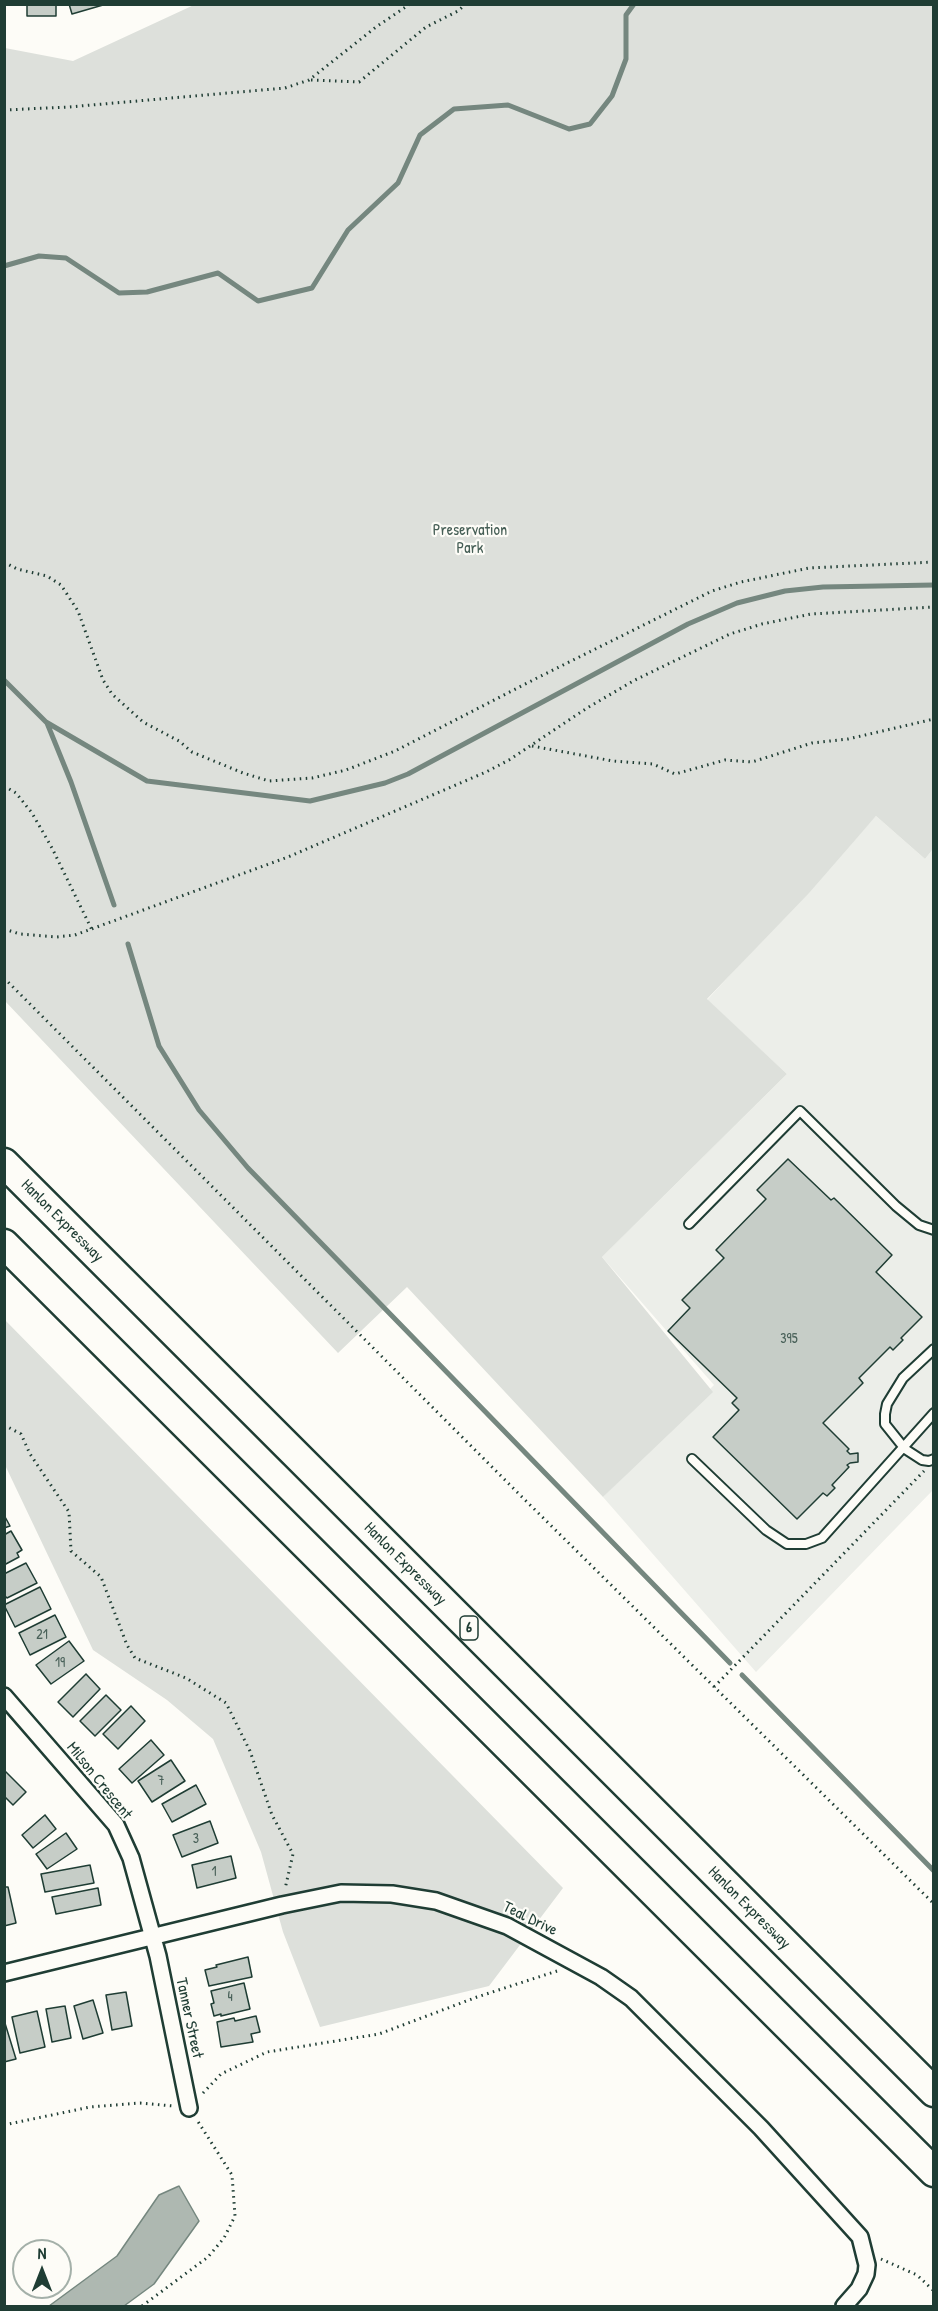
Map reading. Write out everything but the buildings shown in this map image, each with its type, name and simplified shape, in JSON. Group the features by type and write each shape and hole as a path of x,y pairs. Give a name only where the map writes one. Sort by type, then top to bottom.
{"highway":[{"name":"Hanlon Expressway","path":"4,1163 933,2092"},
{"path":"4,1244 933,2172"}],"street":[{"name":"Milson Crescent","path":"4,1696 116,1825 131,1858 152,1936"},
{"name":"Teal Drive","path":"4,1973 282,1905 341,1893 392,1894 436,1901 507,1926 578,1964 631,1998 761,2128 860,2237 865,2254"},
{"name":"Tanner Street","path":"152,1936 189,2108"},
{"path":"844,2307 860,2289 866,2274 865,2254"}],"lane":[{"path":"689,1224 800,1111 918,1225 933,1230"},
{"path":"933,1349 903,1378 887,1404 885,1424 902,1446 922,1460 933,1459"},
{"path":"692,1459 766,1530 787,1544 806,1544 822,1538 933,1413"}],"path":[{"path":"4,110 69,107 285,88 309,80 376,27 410,4"},
{"path":"309,80 359,82 426,27 458,11 466,4"},
{"path":"4,562 17,569 47,576 61,585 78,611 104,680 112,694 143,722 179,741 192,752 269,781 312,778 346,770 396,751 712,591 809,568 933,562"},
{"path":"4,929 21,934 57,937 75,935 350,832 509,760 587,708 635,680 705,644 738,631 812,615 933,607"},
{"path":"531,745 613,761 646,762 675,774 725,760 752,762 812,743 848,739 933,719"},
{"path":"4,786 16,793 32,813 52,848 92,930"},
{"path":"4,978 517,1492 933,1904"},
{"path":"4,1425 21,1434 30,1454 69,1512 71,1551 101,1577 127,1645 135,1658 186,1678 226,1702 250,1751 272,1815 293,1854 282,1905"},
{"path":"714,1687 925,1470"},
{"path":"189,2108 220,2073 267,2052 380,2034 477,1997 578,1964"},
{"path":"4,2125 90,2108 140,2103 189,2108"},
{"path":"142,2307 208,2257 224,2238 235,2216 232,2175 189,2108"},
{"path":"865,2254 917,2275 933,2291"}],"shaded area":[{"path":"876,816 925,859 933,849 933,1490 756,1672 603,1497 714,1385 602,1257 787,1074 707,1000"},
{"path":"179,2186 199,2221 154,2284 124,2306 49,2306 59,2299 72,2299 72,2289 117,2256 159,2195"}],"green space":[{"name":"Preservation Park","path":"196,4 933,5 933,849 925,859 876,816 809,893 707,999 787,1074 602,1257 713,1392 603,1497 407,1287 338,1353 5,1001 5,48 73,61"},
{"path":"5,1320 563,1888 489,1986 320,2027 283,1932 261,1852 213,1739 167,1700 93,1650 5,1465"}],"waterway":[{"path":"4,266 39,256 66,258 119,293 147,292 218,273 258,301 312,288 348,230 398,183 420,135 454,109 508,105 569,129 590,124 612,96 626,59 626,15 634,4"},
{"path":"4,680 46,722 147,781 310,801 385,783 408,774 688,624 737,603 785,591 823,587 934,585"},
{"path":"47,723 71,782 114,905"},
{"path":"128,944 159,1046 199,1110 248,1168 730,1663"},
{"path":"742,1675 934,1871"}]}
